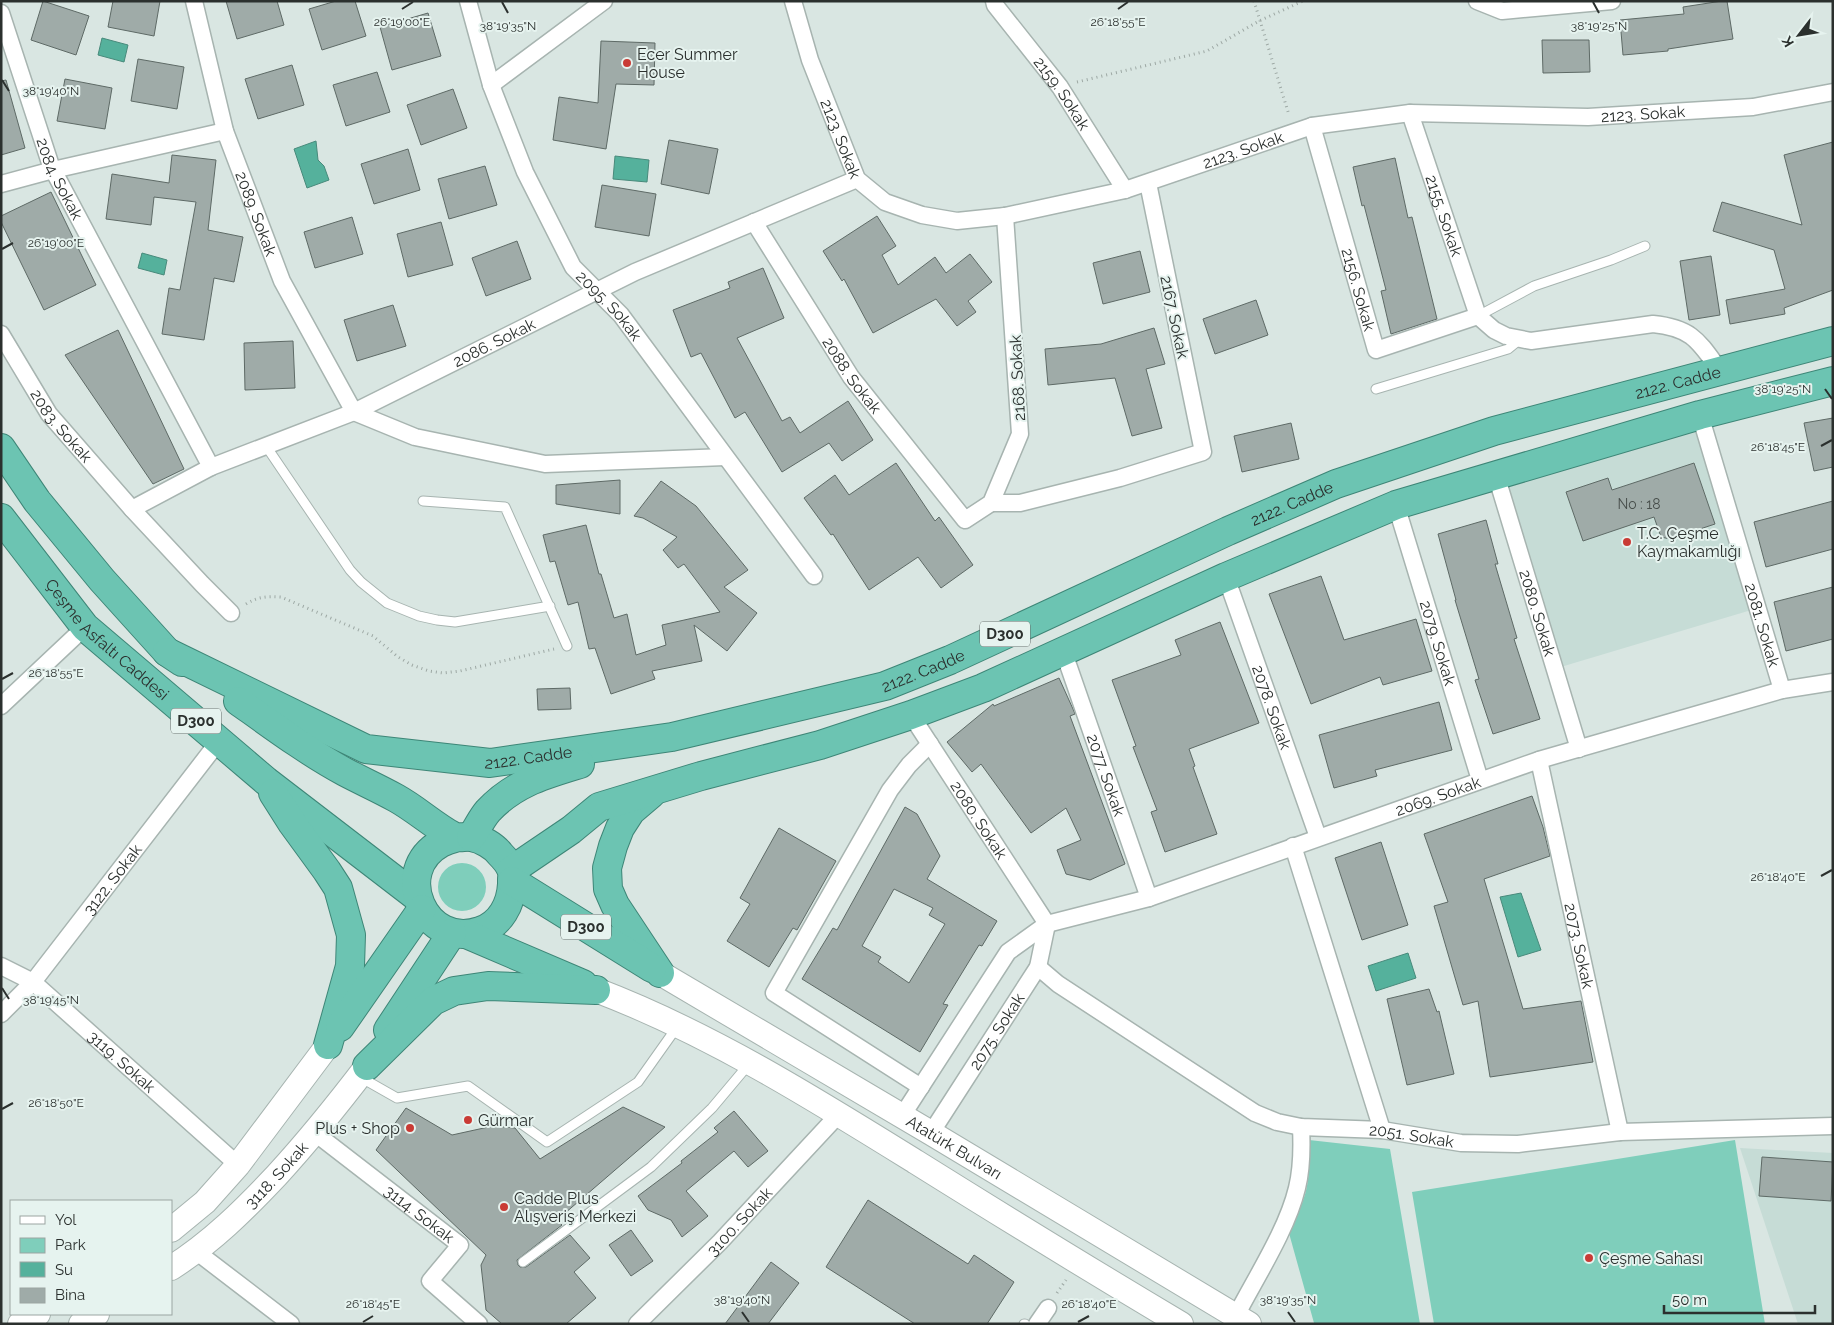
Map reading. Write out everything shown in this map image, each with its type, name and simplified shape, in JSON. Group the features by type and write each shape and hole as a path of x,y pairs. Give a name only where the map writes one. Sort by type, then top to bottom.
{"highway":[{"name":"2122. Cadde","path":"166,652 366,749 490,763 672,737 885,686 950,660 1228,531 1336,484 1494,431 1833,342"},
{"name":"D300","path":"512,876 599,807 656,789 820,745 911,715 983,688 1064,653 1226,576 1396,505 1700,414 1833,380"},
{"name":"Çeşme Asfaltı Caddesi","path":"1,448 37,501 102,580 166,652"},
{"name":"Çeşme Asfaltı Caddesi","path":"1,518 85,627 266,780 419,903"},
{"path":"166,652 344,772 397,798 463,838"},
{"path":"328,1045 419,903 416,881 419,866 428,853 440,843 463,838 510,791 540,776 672,737"},
{"path":"266,780 292,823 338,888 351,935 350,966 328,1045"},
{"path":"656,789 631,811 620,828 607,868 608,888 615,905 660,972"},
{"name":"D300","path":"463,838 486,842 499,852 512,876 660,972"},
{"path":"363,1072 396,1015 459,933 481,931 495,923 505,911 511,897 512,876"},
{"name":"D300","path":"419,903 435,924 596,990"},
{"path":"363,1072 434,1001 454,991 488,986 596,990"}],"main road":[{"name":"Atatürk Bulvarı","path":"660,972 1243,1320"},
{"name":"Atatürk Bulvarı","path":"596,990 626,1001 679,1025 750,1063 839,1114 1077,1262 1181,1324"},
{"name":"3118. Sokak","path":"172,1229 205,1202 238,1165 328,1045"},
{"name":"3118. Sokak","path":"172,1267 197,1252 256,1197 315,1133 363,1072"},
{"path":"20,1324 36,1315"},
{"path":"81,1324 95,1315"}],"street":[{"name":"2089. Sokak","path":"194,1 225,131 282,281 354,412"},
{"name":"2095. Sokak","path":"468,1 491,85 525,172 573,267 620,315 814,576"},
{"path":"491,85 604,1"},
{"name":"2123. Sokak","path":"793,1 810,60 857,179 885,202 922,215 957,221 1005,216 1125,190 1312,126 1410,113 1588,117 1753,107 1833,92"},
{"name":"2159. Sokak","path":"994,1 995,5 1060,86 1125,190"},
{"path":"1477,1 1502,11 1612,1"},
{"name":"2084. Sokak","path":"1,13 53,170 211,467"},
{"name":"2155. Sokak","path":"1410,113 1478,316"},
{"name":"2156. Sokak","path":"1312,126 1376,350 1478,316"},
{"path":"1,184 53,170 225,131"},
{"name":"2086. Sokak","path":"132,509 211,467 354,412 635,272 857,179"},
{"name":"2167. Sokak","path":"991,503 1020,503 1120,478 1203,452 1148,182"},
{"name":"2168. Sokak","path":"991,503 1020,434 1005,216"},
{"name":"2088. Sokak","path":"754,222 851,377 965,520 991,503"},
{"path":"1478,316 1494,330 1519,340 1545,340 1653,324 1669,326 1684,331 1698,341 1721,372"},
{"name":"2083. Sokak","path":"1,334 49,414 132,509 202,584 231,612"},
{"path":"354,412 415,437 545,464 725,457"},
{"name":"2081. Sokak","path":"1700,414 1782,690"},
{"name":"2080. Sokak","path":"1496,475 1579,749"},
{"name":"2079. Sokak","path":"1396,505 1480,780"},
{"name":"2078. Sokak","path":"1226,576 1318,837"},
{"path":"1,706 85,627"},
{"name":"2077. Sokak","path":"1064,653 1148,898"},
{"name":"2069. Sokak","path":"1047,924 1148,898 1539,760 1782,690 1833,682"},
{"name":"2080. Sokak","path":"911,715 1047,924"},
{"name":"3122. Sokak","path":"1,1014 33,982 219,741"},
{"path":"921,1086 774,993 890,790 909,765 930,744"},
{"name":"2073. Sokak","path":"1539,760 1620,1132"},
{"path":"1293,846 1382,1130"},
{"path":"902,1116 1008,952 1047,924"},
{"name":"2075. Sokak","path":"931,1133 1038,967 1047,924"},
{"name":"3119. Sokak","path":"1,966 33,982 238,1165"},
{"name":"2051. Sokak","path":"1038,967 1058,984 1256,1113 1277,1122 1302,1127 1382,1130 1461,1143 1518,1144 1620,1132 1833,1126"},
{"name":"3100. Sokak","path":"646,1321 839,1114"},
{"path":"1243,1320 1292,1205 1300,1169 1302,1127"},
{"name":"3114. Sokak","path":"315,1133 460,1245 430,1281 479,1324"},
{"path":"197,1252 291,1324"},
{"path":"1037,1324 1048,1308"}],"lane":[{"path":"1478,316 1534,286 1611,260 1645,246"},
{"path":"1376,389 1508,349 1519,340"},
{"path":"266,446 350,570 361,582 387,602 419,616 455,622 550,606"},
{"path":"423,501 505,507 567,646"},
{"path":"363,1072 397,1098 468,1086 547,1142 638,1082 679,1025"},
{"path":"523,1262 651,1167 712,1108 750,1063"}],"path":[{"path":"1254,1 1294,132"},
{"path":"1060,86 1207,51 1259,22 1303,1"},
{"path":"231,612 255,598 280,597 373,636 412,666 443,673 460,671 567,646"},
{"path":"1048,1308 1077,1262"}],"shaded area":[{"name":"T.C. Çeşme Kaymakamlığı","path":"1700,415 1758,608 1554,669 1496,475"},
{"path":"1740,1148 1833,1153 1833,1324 1798,1324"}],"green space":[{"path":"457,863 467,863 476,867 482,873 486,887 482,901 476,907 467,911 457,911 448,907 442,901 438,892 438,882 442,873 448,867"},
{"path":"1309,1140 1390,1149 1420,1324 1314,1323 1287,1226 1295,1217 1300,1207 1307,1186 1309,1175"},
{"name":"Çeşme Sahası","path":"1735,1140 1765,1324 1434,1324 1412,1192"}],"water":[{"path":"102,38 128,45 124,62 98,55"},
{"path":"316,141 318,160 324,166 329,180 307,188 294,149"},
{"path":"615,156 649,160 647,182 613,179"},
{"path":"142,253 167,260 164,275 138,268"},
{"path":"1521,893 1541,950 1518,957 1500,897"},
{"path":"1408,953 1416,978 1376,991 1368,966"}],"building":[{"path":"43,1 89,16 76,55 31,40"},
{"path":"113,1 160,1 154,36 108,27"},
{"path":"226,1 277,1 284,25 237,39"},
{"path":"336,1 355,1 366,36 322,50 309,9"},
{"path":"1727,1 1733,39 1668,49 1668,51 1623,55 1620,20 1684,14 1683,7"},
{"path":"428,13 441,56 392,70 380,27"},
{"path":"1542,40 1589,40 1590,72 1543,73"},
{"path":"601,41 655,43 654,85 616,84 606,149 553,140 559,97 598,103"},
{"path":"138,59 184,67 177,109 131,101"},
{"path":"292,65 304,105 258,119 245,79"},
{"path":"377,72 390,112 346,126 333,85"},
{"path":"65,79 112,88 105,129 57,121"},
{"path":"6,80 25,148 1,155 1,81"},
{"path":"453,89 467,128 421,145 407,105"},
{"path":"669,140 718,149 709,194 661,184"},
{"path":"1833,142 1833,290 1784,308 1785,314 1730,324 1726,300 1785,289 1774,250 1713,231 1722,202 1802,225 1784,155"},
{"path":"408,149 420,190 374,204 361,164"},
{"path":"172,155 216,160 208,230 243,237 234,282 214,278 204,340 162,334 169,288 180,290 196,202 154,197 151,225 106,219 112,174 169,183"},
{"path":"1395,158 1408,218 1412,217 1437,319 1391,334 1381,291 1386,290 1353,167"},
{"path":"485,166 497,205 449,219 438,179"},
{"path":"602,185 656,194 649,236 595,227"},
{"path":"51,192 96,285 44,310 1,222 1,216"},
{"path":"877,216 896,246 882,255 898,285 935,257 946,273 970,254 992,282 968,301 976,312 957,326 936,299 873,333 844,279 842,281 823,251"},
{"path":"352,217 363,254 315,268 304,232"},
{"path":"441,222 453,265 408,277 397,234"},
{"path":"517,241 531,279 486,296 472,258"},
{"path":"1140,251 1150,292 1103,304 1093,263"},
{"path":"1711,256 1720,315 1689,320 1680,261"},
{"path":"763,268 784,318 737,338 782,421 790,417 800,433 848,401 873,440 842,461 829,443 782,472 745,412 735,418 701,353 691,357 673,310 730,288 728,282"},
{"path":"1256,300 1268,335 1215,354 1203,319"},
{"path":"393,305 406,346 357,361 344,320"},
{"path":"1154,328 1165,364 1146,369 1162,428 1132,436 1115,378 1048,385 1045,349 1101,344"},
{"path":"118,330 184,469 153,484 65,355"},
{"path":"293,341 295,388 245,390 244,343"},
{"path":"1833,418 1833,467 1814,471 1804,423"},
{"path":"1291,423 1299,459 1242,472 1234,436"},
{"path":"896,463 935,521 939,517 973,565 941,588 918,557 869,590 833,534 831,535 804,498 835,475 849,495"},
{"name":"T.C. Çeşme Kaymakamlığı","path":"1694,463 1715,524 1670,539 1661,537 1654,517 1583,541 1566,492 1608,478 1612,490"},
{"path":"620,480 620,514 556,504 556,485"},
{"path":"661,481 696,506 748,570 724,587 757,613 727,651 694,625 702,661 652,671 655,679 611,694 595,648 589,649 578,602 568,605 555,561 550,562 543,535 586,525 599,574 601,574 614,618 627,614 636,655 666,645 662,625 720,612 684,564 678,568 663,550 677,537 643,518 634,516"},
{"path":"1833,501 1833,549 1766,567 1754,522"},
{"path":"1486,520 1498,564 1495,564 1517,638 1514,639 1540,719 1493,734 1475,680 1479,679 1455,600 1438,534"},
{"path":"1321,576 1344,640 1416,619 1432,671 1383,685 1380,677 1311,704 1269,594"},
{"path":"1833,587 1833,639 1786,651 1774,602"},
{"path":"1220,622 1259,723 1189,749 1195,766 1193,767 1217,834 1165,852 1151,812 1157,810 1133,747 1136,746 1112,680 1181,655 1175,640"},
{"path":"1059,678 1075,714 1070,716 1125,864 1090,880 1066,874 1057,850 1081,840 1066,808 1031,833 981,764 972,772 947,742 993,704 994,706"},
{"path":"570,688 571,709 538,710 537,689"},
{"path":"1439,702 1452,750 1375,770 1377,776 1334,788 1319,735"},
{"path":"1532,796 1543,827 1550,856 1484,879 1523,1009 1581,1001 1593,1062 1490,1077 1478,1001 1463,1005 1434,906 1448,902 1424,834"},
{"path":"905,807 917,814 940,856 927,879 997,921 982,946 979,945 943,1004 948,1005 920,1052 802,979 833,928 837,930","holes":["894,889 933,908 929,915 945,924 909,983 878,962 881,957 862,946"]},
{"path":"779,828 836,861 797,930 793,928 769,967 727,941 750,904 740,898"},
{"path":"1381,842 1408,925 1362,940 1335,858"},
{"path":"1429,989 1437,1012 1439,1011 1454,1074 1407,1085 1387,999"},
{"name":"Cadde Plus Alışveriş Merkezi","path":"623,1107 665,1127 557,1220 562,1225 517,1260 520,1267 526,1267 570,1235 590,1258 574,1272 596,1298 566,1324 502,1324 486,1310 481,1265 486,1255 376,1150 406,1108 452,1135 493,1126 515,1128 540,1159"},
{"path":"734,1111 768,1151 748,1167 734,1151 686,1191 708,1216 682,1237 671,1220 648,1210 638,1196 682,1163 681,1161 718,1132 714,1128"},
{"path":"1762,1157 1833,1162 1831,1201 1759,1196"},
{"path":"868,1200 968,1264 974,1255 1014,1282 987,1324 915,1324 826,1267"},
{"path":"631,1230 653,1261 631,1276 609,1245"},
{"path":"771,1262 799,1283 768,1324 725,1324"}],"place":[{"name":"Ecer Summer House","path":"627,63"},
{"name":"T.C. Çeşme Kaymakamlığı","path":"1627,542"},
{"name":"Gürmar","path":"468,1120"},
{"name":"Plus + Shop","path":"410,1128"},
{"name":"Cadde Plus Alışveriş Merkezi","path":"504,1207"},
{"name":"Çeşme Sahası","path":"1589,1258"}]}
